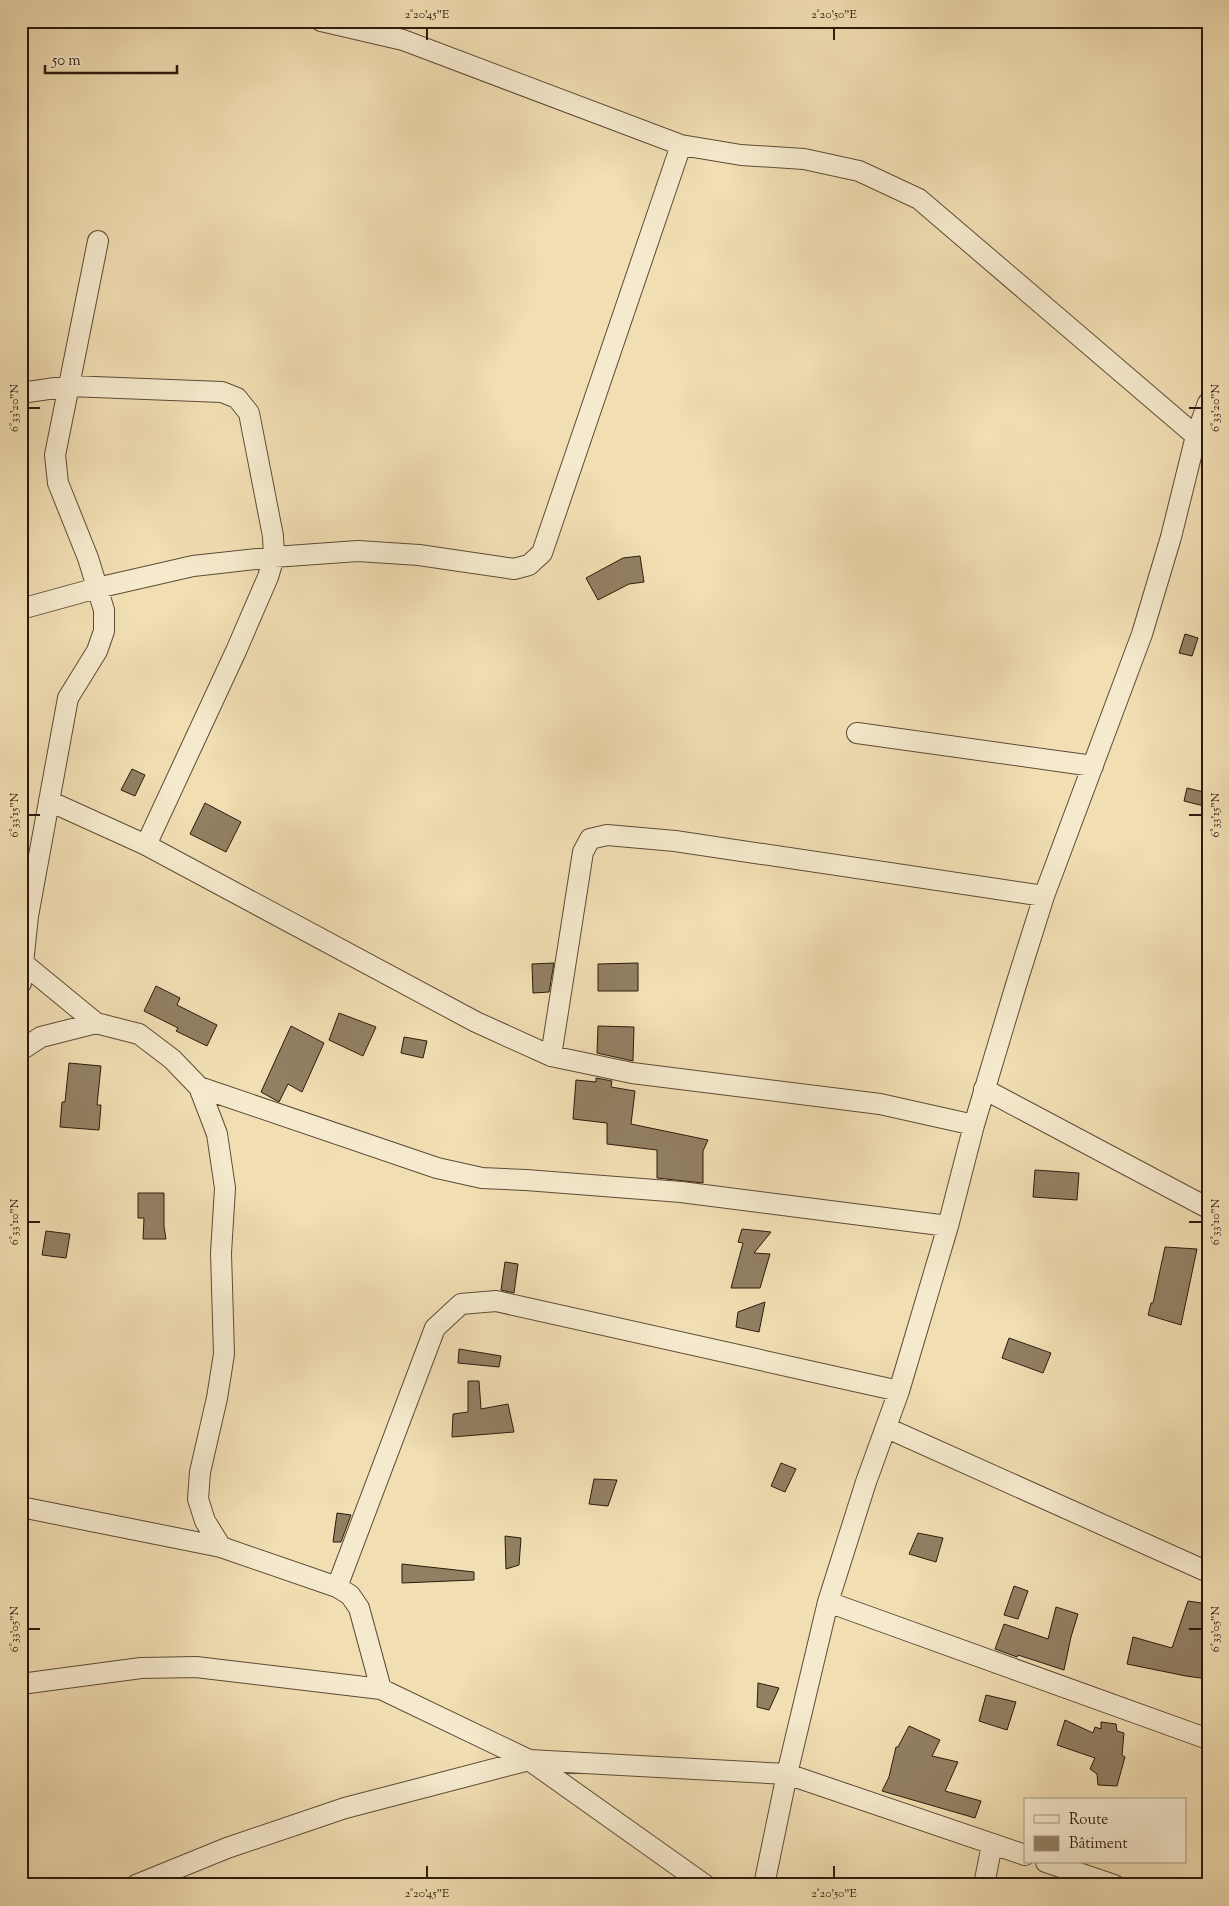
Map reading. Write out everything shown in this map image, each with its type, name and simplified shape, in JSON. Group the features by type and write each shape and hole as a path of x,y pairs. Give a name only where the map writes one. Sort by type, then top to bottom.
{"street":[{"path":"321,21 404,31 681,145 741,155 804,159 859,171 919,199 1202,439"},
{"path":"21,610 97,588 193,566 274,557 358,552 419,555 514,569 530,565 542,553 681,145"},
{"path":"21,983 25,916 68,698 97,651 104,631 104,610 88,558 58,483 55,455 98,241"},
{"path":"21,393 69,386 222,392 237,398 248,413 273,536 274,557 268,577 236,651 146,845"},
{"path":"764,1885 787,1774 828,1602 866,1482 899,1391 948,1226 984,1089 1044,896 1157,589 1202,439 1208,403"},
{"path":"857,733 1092,766"},
{"path":"49,801 146,845 476,1022 551,1056 632,1073 880,1104 974,1125"},
{"path":"551,1056 582,852 590,839 607,835 674,841 1044,896"},
{"path":"23,963 96,1023 139,1034 172,1059 199,1087 217,1134 225,1188 221,1253 224,1354 217,1398 200,1472 198,1498 205,1521 221,1547"},
{"path":"21,1050 41,1037 96,1023"},
{"path":"199,1087 437,1168 482,1178 681,1192 948,1226"},
{"path":"984,1089 1208,1208"},
{"path":"337,1587 435,1328 461,1304 496,1301 899,1391"},
{"path":"887,1428 1208,1572"},
{"path":"21,1507 221,1547 337,1587 350,1596 359,1608 381,1689"},
{"path":"828,1602 1208,1739"},
{"path":"21,1684 141,1668 196,1667 381,1689 529,1760 705,1885"},
{"path":"136,1885 165,1879 228,1848 345,1808 529,1760 787,1774 1024,1855"},
{"path":"984,1885 992,1844"},
{"path":"1052,1864 1114,1885"}],"building":[{"path":"640,556 644,582 629,584 598,600 586,578 623,558"},
{"path":"1185,634 1198,638 1192,656 1179,653"},
{"path":"132,769 145,775 135,796 121,790"},
{"path":"1187,788 1208,793 1208,807 1184,801"},
{"path":"205,803 241,822 226,852 190,834"},
{"path":"554,963 549,992 533,993 532,964"},
{"path":"638,963 638,991 598,991 598,964"},
{"path":"156,986 180,998 177,1005 217,1025 207,1046 176,1031 178,1028 144,1011"},
{"path":"339,1013 376,1027 363,1056 329,1040"},
{"path":"291,1026 324,1043 302,1092 288,1084 279,1102 261,1092"},
{"path":"598,1026 634,1027 633,1061 597,1053"},
{"path":"404,1037 427,1041 423,1058 401,1053"},
{"path":"69,1063 101,1066 97,1105 101,1105 99,1130 60,1127 62,1102 65,1102"},
{"path":"596,1078 612,1081 611,1087 635,1091 631,1124 708,1140 703,1151 703,1183 657,1178 657,1150 607,1144 607,1123 573,1119 576,1080 596,1082"},
{"path":"1035,1170 1079,1173 1077,1200 1033,1197"},
{"path":"138,1193 164,1193 166,1239 143,1239 144,1218 138,1218"},
{"path":"742,1229 771,1232 754,1253 770,1254 760,1288 731,1288 743,1243 738,1242"},
{"path":"46,1231 70,1234 66,1258 42,1255"},
{"path":"1165,1247 1197,1249 1181,1325 1148,1315 1151,1303 1153,1303"},
{"path":"505,1262 518,1264 514,1293 501,1290"},
{"path":"765,1302 759,1332 736,1327 738,1312"},
{"path":"1009,1338 1051,1353 1043,1373 1002,1358"},
{"path":"459,1349 501,1356 499,1367 458,1363"},
{"path":"468,1381 479,1381 481,1409 508,1404 514,1432 452,1437 453,1414 468,1412"},
{"path":"781,1463 796,1469 785,1492 771,1486"},
{"path":"594,1479 617,1480 608,1506 589,1504"},
{"path":"337,1513 351,1515 341,1542 333,1542"},
{"path":"918,1533 943,1538 936,1562 909,1554"},
{"path":"505,1536 521,1538 519,1565 506,1569"},
{"path":"402,1564 474,1572 474,1580 402,1583"},
{"path":"1014,1586 1028,1591 1018,1619 1004,1615"},
{"path":"1188,1601 1208,1604 1208,1631 1203,1644 1208,1645 1208,1679 1127,1664 1133,1637 1172,1648"},
{"path":"1056,1607 1078,1614 1064,1670 995,1649 1004,1624 1048,1639"},
{"path":"758,1683 779,1688 769,1710 757,1707"},
{"path":"986,1695 1016,1702 1007,1730 979,1721"},
{"path":"1065,1720 1093,1733 1095,1727 1101,1729 1101,1722 1116,1724 1117,1731 1124,1733 1122,1755 1125,1757 1117,1786 1098,1785 1097,1774 1090,1769 1095,1758 1057,1745"},
{"path":"909,1726 940,1740 932,1756 958,1762 945,1791 981,1801 975,1818 882,1791 889,1777 896,1747 898,1747"}]}
